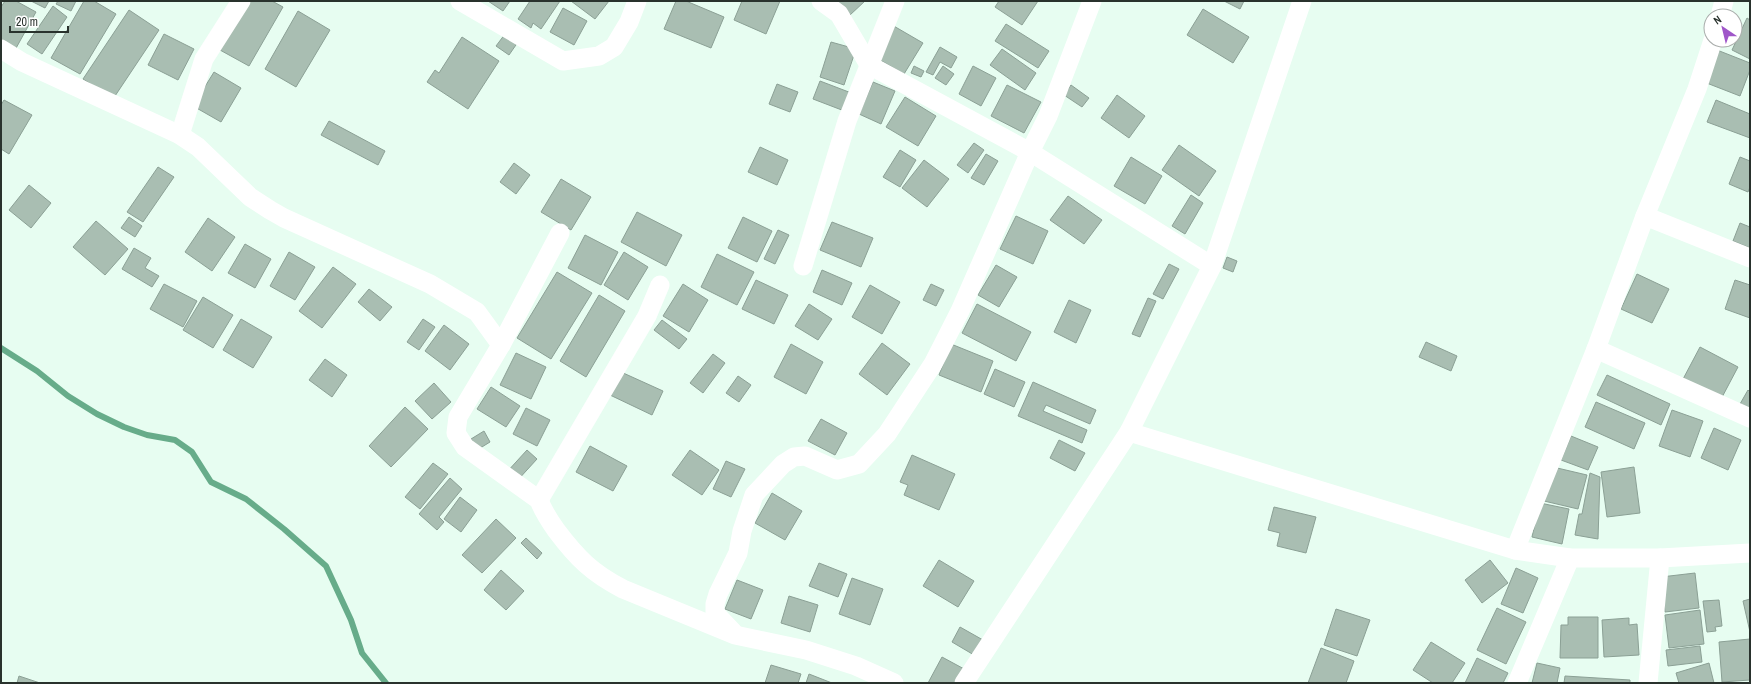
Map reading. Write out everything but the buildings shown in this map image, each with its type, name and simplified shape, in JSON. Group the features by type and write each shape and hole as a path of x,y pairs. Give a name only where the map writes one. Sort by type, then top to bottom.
{"street":[{"path":"180,135 204,59 241,1"},
{"path":"460,1 563,61 599,56 614,47 629,22 636,1"},
{"path":"821,1 839,14 868,65 1030,152 1212,266"},
{"path":"803,266 847,121 868,65 895,1"},
{"path":"735,634 715,614 715,604 738,553 742,531 754,495 783,464 794,457 804,456 837,470 846,468 859,464 887,434 933,364 960,311 1030,152 1058,94 1092,1"},
{"path":"964,683 1129,432 1212,266 1302,1"},
{"path":"1515,550 1596,349 1645,216 1697,89 1710,48"},
{"path":"1,49 22,62 180,135 198,147 250,197 270,210 430,284 478,312 501,345"},
{"path":"1645,216 1750,258"},
{"path":"560,234 501,345 458,417 456,432 465,447 539,500 542,510 583,564 605,580 623,589 735,634 806,650 856,666 894,683"},
{"path":"539,500 647,316 660,285"},
{"path":"1596,349 1750,418"},
{"path":"1129,432 1515,550 1570,558 1660,558 1750,553"},
{"path":"1517,683 1570,558"},
{"path":"1648,683 1660,558"}],"waterway":[{"path":"1,348 37,371 68,396 97,414 124,427 147,435 175,440 192,452 211,482 246,499 284,529 326,566 351,620 362,653 386,683"}]}
